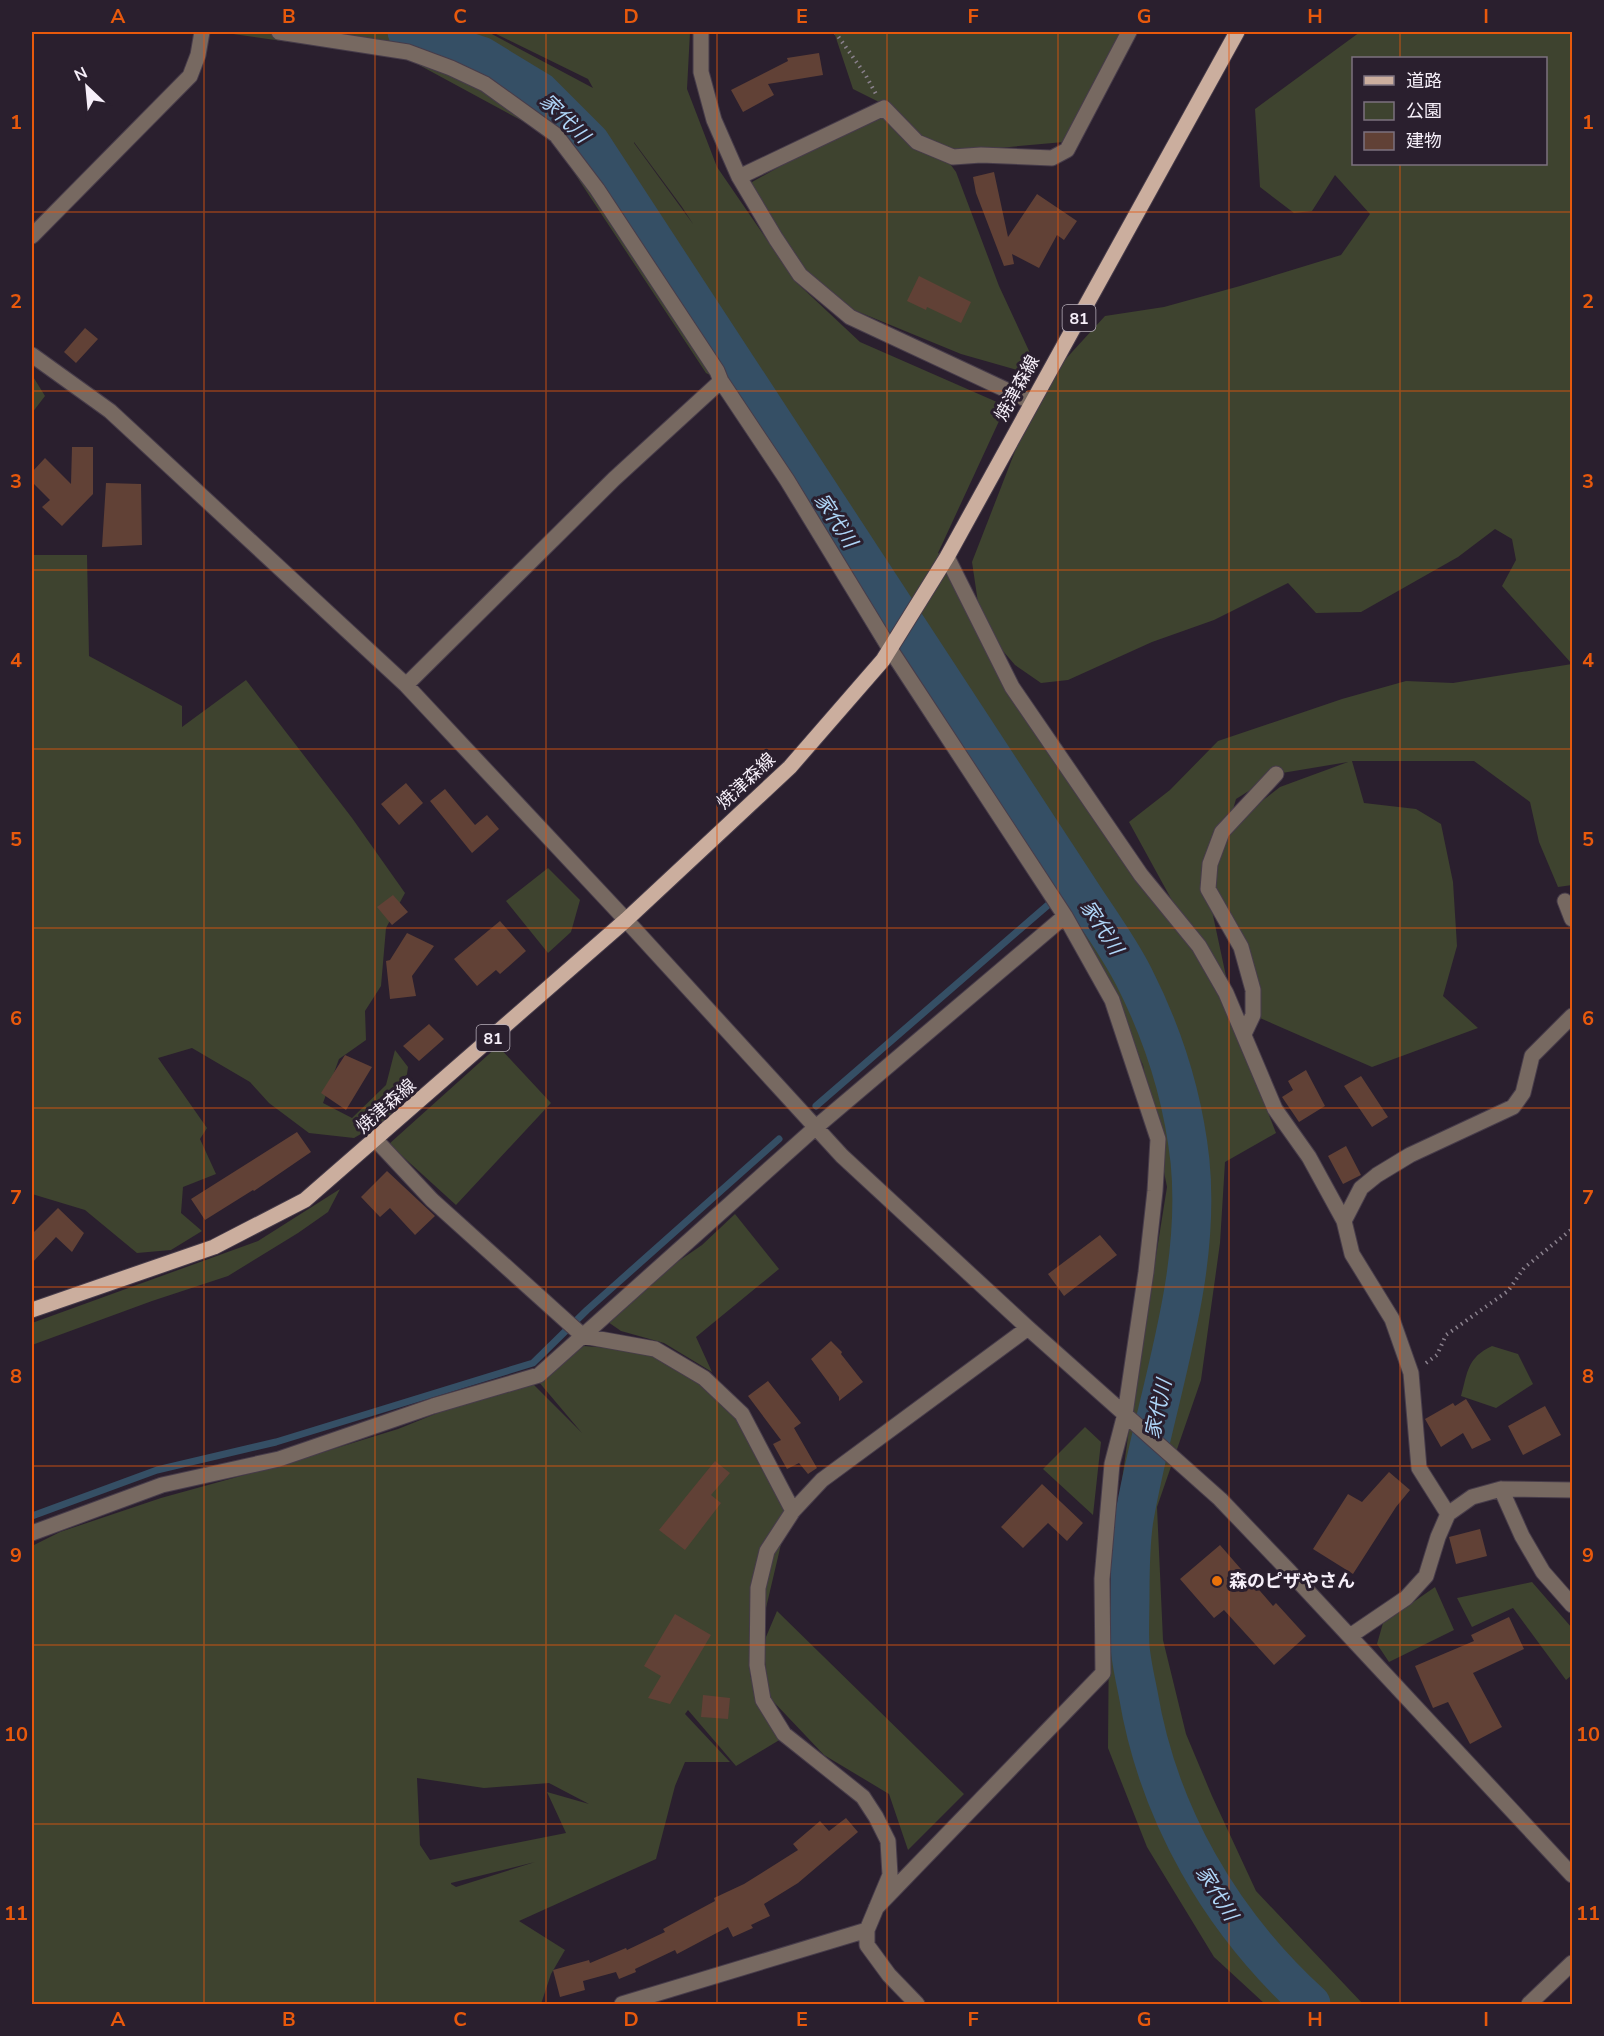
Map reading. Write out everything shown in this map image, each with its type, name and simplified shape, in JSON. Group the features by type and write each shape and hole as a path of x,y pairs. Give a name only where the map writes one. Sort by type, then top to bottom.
{"main road":[{"name":"焼津森線","path":"32,1310 214,1247 305,1200 626,920 790,766 887,655 947,557 1237,32"}],"street":[{"path":"32,236 190,76 198,55 202,32"},
{"path":"279,32 408,52 485,84 556,135 597,189 787,480 887,655 1058,904 1112,1000 1158,1139 1154,1203 1125,1414 1112,1464 1102,1579 1103,1673 876,1908"},
{"path":"701,32 701,72 714,120 739,177 800,275 850,317 1032,402"},
{"path":"739,177 884,108 917,142 953,157 981,155 1052,158 1067,150 1130,32"},
{"path":"32,355 110,411 406,685 626,920 842,1156 1028,1328 1220,1499 1572,1875"},
{"path":"406,685 614,479 721,381"},
{"path":"947,557 1012,687 1141,875 1199,946 1226,993 1275,1109 1310,1157 1344,1221 1352,1254 1392,1319 1411,1373 1419,1468 1448,1514"},
{"path":"1244,1034 1253,1015 1253,990 1241,947 1208,889 1210,864 1222,832 1276,774"},
{"path":"1565,901 1572,919"},
{"path":"32,1533 162,1485 279,1459 433,1406 539,1375 580,1333 815,1128 1058,904"},
{"path":"1344,1221 1361,1188 1377,1175 1410,1155 1513,1107 1523,1093 1532,1056 1572,1016"},
{"path":"376,1140 432,1200 580,1333 655,1349 704,1378 742,1414 793,1511"},
{"path":"916,2004 889,1975 867,1944 867,1930 891,1875 888,1841 876,1817 863,1797 784,1734 763,1700 757,1665 758,1588 767,1551 793,1511 822,1480 1028,1328"},
{"path":"1350,1636 1406,1598 1426,1576 1448,1514 1472,1497 1501,1489 1572,1490"},
{"path":"1501,1489 1522,1536 1542,1572 1572,1605"},
{"path":"622,2004 867,1930"},
{"path":"1530,2004 1572,1963"}],"path":[{"path":"835,32 865,74 884,108"},
{"path":"1411,1373 1437,1355 1446,1335 1508,1291 1524,1268 1572,1229"}],"green space":[{"path":"219,32 488,32 593,88 588,79 492,32 690,32 687,89 717,167 796,282 860,342 1006,406 938,553 947,557 981,623 972,562 1040,387 1105,316 1164,307 1341,255 1370,214 1335,175 1312,211 1294,213 1260,187 1255,109 1360,32 1572,32 1572,664 1572,885 1558,887 1539,842 1530,802 1474,761 1352,761 1364,803 1416,809 1441,824 1453,882 1457,946 1443,996 1478,1028 1372,1067 1253,1015 1257,977 1208,892 1233,1009 1219,986 1276,1133 1225,1162 1220,1243 1201,1380 1157,1507 1163,1640 1186,1734 1256,1891 1363,2004 1265,2004 1214,1957 1147,1847 1108,1748 1109,1627 1116,1524 1167,1187 1143,1065 1091,957 1065,916 885,657 721,381 706,373 550,136 408,59","holes":["634,143 682,207 693,224","1495,529 1512,539 1516,560 1502,586 1572,664 1453,683 1406,681 1342,699 1218,741 1170,790 1129,822 1197,946 1007,675 985,630 1015,665 1041,683 1068,680 1152,642 1214,620 1288,583 1316,613 1361,612 1458,557","1348,762 1280,787 1228,827 1236,799 1276,774"]},
{"path":"834,32 1122,32 1064,142 942,153 956,172 999,286 1030,353 1021,371 961,354 854,310 793,265 745,186 884,108 908,127 885,105 853,89"},
{"path":"32,375 45,396 32,413"},
{"path":"32,555 87,555 89,656 182,706 182,727 246,680 352,818 405,893 386,928 381,986 365,1011 366,1040 339,1059 323,1103 352,1118 386,1085 395,1050 408,1067 404,1095 387,1119 354,1138 309,1133 269,1103 250,1082 192,1048 158,1058 207,1128 200,1139 216,1174 183,1187 181,1213 202,1231 171,1250 137,1253 85,1210 32,1194"},
{"path":"548,868 580,900 571,932 548,953 506,901"},
{"path":"498,1046 551,1103 456,1205 389,1144"},
{"path":"340,1189 328,1212 228,1276 32,1345 32,1323 258,1241"},
{"path":"735,1214 779,1269 696,1337 712,1372 664,1343 621,1331 608,1322 670,1267 702,1245"},
{"path":"584,1346 661,1352 742,1414 790,1506 750,1676 786,1736 736,1766 688,1710 685,1714 730,1762 685,1762 675,1786 656,1859 519,1921 565,1950 551,1974 541,2004 32,2004 32,1546 60,1532 161,1498 291,1462 398,1429 455,1406 533,1384 582,1433 538,1381","holes":["417,1778 484,1788 549,1783 589,1804 547,1792 566,1833 430,1860 420,1845","535,1862 456,1887 451,1884 451,1883"]},
{"path":"1492,1346 1518,1354 1533,1384 1496,1408 1461,1396 1467,1372 1473,1361"},
{"path":"1085,1427 1101,1442 1093,1515 1043,1469"},
{"path":"1532,1582 1572,1628 1572,1675 1566,1680 1513,1608 1472,1627 1457,1598"},
{"path":"1435,1587 1454,1630 1389,1662 1377,1644 1383,1623"},
{"path":"777,1611 964,1794 908,1850 889,1794 824,1755 769,1697 763,1644"}],"building":[{"path":"819,53 823,75 768,84 774,95 743,112 731,90 788,61 787,58"},
{"path":"994,172 1008,237 1037,194 1077,221 1064,240 1057,235 1039,268 1012,254 1014,264 1004,266 976,193 973,177"},
{"path":"919,276 971,302 961,323 927,307 926,310 907,301"},
{"path":"85,328 98,339 76,363 64,352"},
{"path":"72,447 93,447 93,494 62,526 42,507 50,500 32,482 32,472 45,458 71,484"},
{"path":"106,483 141,484 142,545 102,547"},
{"path":"406,783 423,803 399,825 381,804"},
{"path":"445,789 475,825 487,815 499,829 472,853 430,801"},
{"path":"393,895 408,912 392,925 377,907"},
{"path":"500,921 526,951 500,974 496,970 477,986 454,959"},
{"path":"407,933 434,946 412,976 416,996 390,999 386,961 390,960"},
{"path":"429,1024 444,1039 419,1061 403,1046"},
{"path":"345,1055 372,1067 346,1110 321,1093"},
{"path":"1306,1070 1325,1106 1299,1122 1282,1097 1293,1090 1288,1081"},
{"path":"1361,1076 1388,1117 1372,1127 1344,1086"},
{"path":"297,1132 311,1152 254,1191 205,1220 191,1199"},
{"path":"1346,1146 1361,1175 1343,1184 1328,1156"},
{"path":"387,1171 435,1216 415,1235 390,1208 380,1217 361,1197"},
{"path":"58,1208 84,1233 72,1252 56,1237 32,1263 32,1234"},
{"path":"1100,1235 1117,1255 1064,1296 1048,1274"},
{"path":"831,1341 842,1352 841,1354 863,1382 839,1401 839,1397 811,1359"},
{"path":"768,1381 801,1423 794,1428 817,1468 808,1474 799,1463 787,1469 773,1444 781,1440 748,1396"},
{"path":"1466,1399 1491,1440 1472,1449 1463,1433 1441,1447 1425,1419 1453,1403 1455,1406"},
{"path":"1545,1406 1561,1435 1523,1455 1508,1426"},
{"path":"715,1461 730,1473 711,1495 721,1503 685,1550 659,1530"},
{"path":"1389,1472 1410,1490 1396,1507 1353,1574 1313,1549 1348,1494 1362,1502"},
{"path":"1042,1484 1083,1523 1067,1541 1048,1523 1023,1548 1001,1527"},
{"path":"1480,1529 1487,1556 1456,1564 1449,1537"},
{"path":"1220,1545 1273,1606 1276,1603 1306,1636 1274,1665 1224,1610 1214,1618 1180,1579"},
{"path":"675,1614 711,1635 670,1704 648,1698 661,1676 644,1666"},
{"path":"1509,1617 1524,1649 1473,1673 1502,1727 1470,1744 1448,1702 1433,1708 1415,1666 1474,1641 1471,1635"},
{"path":"703,1695 730,1698 728,1719 701,1717"},
{"path":"846,1818 858,1832 798,1883 764,1904 770,1916 751,1925 753,1928 733,1937 728,1927 677,1954 675,1950 635,1969 636,1972 619,1979 616,1972 583,1981 585,1990 560,1997 553,1970 589,1960 590,1963 626,1948 627,1950 665,1932 663,1929 715,1901 714,1898 744,1884 798,1850 793,1844 820,1821 829,1831"}],"waterway":[{"name":"家代川","path":"407,32 481,56 540,92 590,142 1114,942 1144,999 1163,1043 1177,1090 1187,1137 1192,1206 1183,1296 1133,1529 1130,1558 1132,1664 1147,1738 1161,1781 1198,1863 1249,1938 1311,2004"},
{"path":"816,1106 1048,905 1076,885"},
{"path":"32,1516 157,1470 276,1442 533,1363 587,1310 779,1139"}],"place":[{"name":"森のピザやさん","path":"1217,1581"}]}
